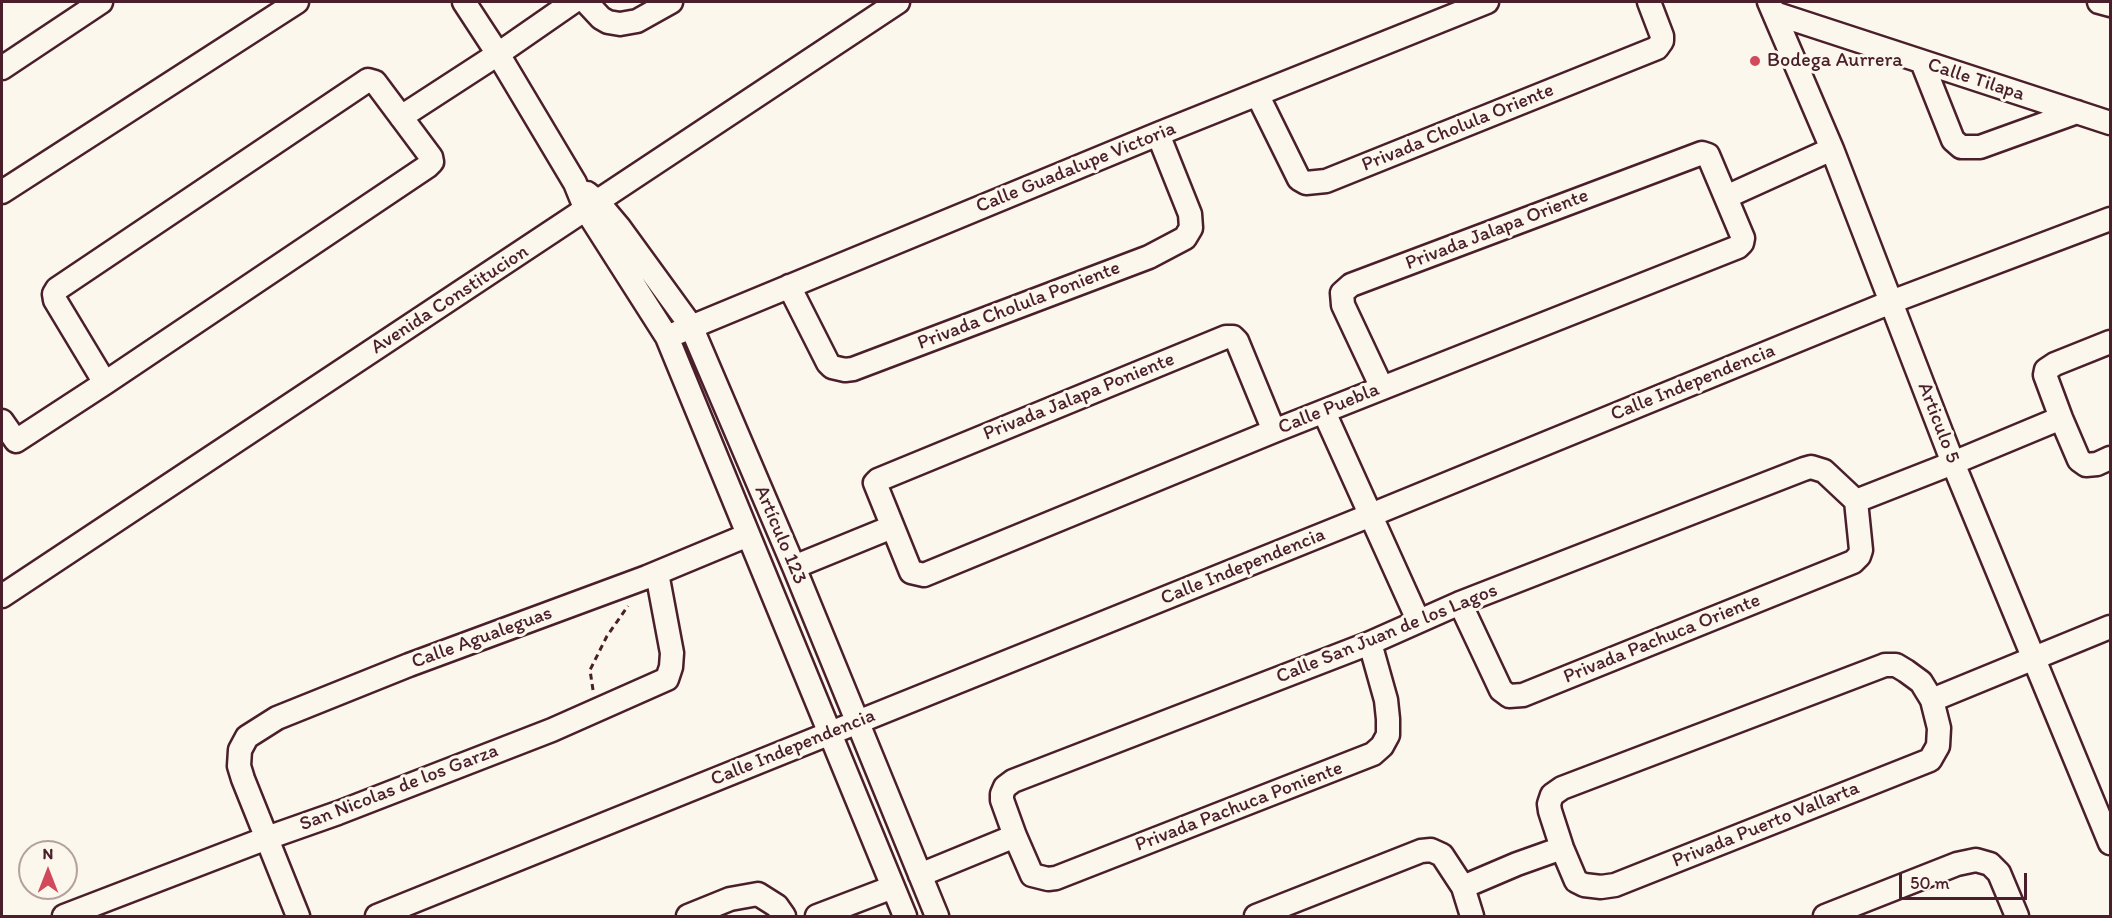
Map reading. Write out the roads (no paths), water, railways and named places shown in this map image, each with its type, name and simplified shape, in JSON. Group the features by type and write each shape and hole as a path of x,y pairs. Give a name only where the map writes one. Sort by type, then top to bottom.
{"street":[{"path":"2,68 101,2"},
{"path":"2,192 297,2"},
{"name":"Artículo 123","path":"464,2 575,183 592,206 667,336 904,916"},
{"path":"401,117 573,2"},
{"path":"586,2 601,18 620,24 637,21 671,2"},
{"name":"Avenida Constitucion","path":"2,596 898,2"},
{"name":"Calle Guadalupe Victoria","path":"667,336 1158,134 1487,2"},
{"name":"Privada Cholula Oriente","path":"1257,94 1299,179 1306,183 1326,181 1657,48 1662,41 1662,36 1649,2"},
{"path":"2099,2 2110,5"},
{"name":"Calle Tilapa","path":"1771,7 1922,62 2110,123"},
{"name":"Articulo 5","path":"1771,7 1832,149 1953,463 2110,843"},
{"path":"1922,62 1953,140 1961,147 1980,147 2077,112"},
{"path":"2,421 16,441 105,383 428,166 432,162 431,157 375,82 368,80 57,289 54,294 55,300 105,383"},
{"name":"Privada Cholula Poniente","path":"789,286 828,363 832,367 845,370 853,369 1149,256 1185,238 1191,228 1190,214 1158,134"},
{"path":"1726,197 1832,149"},
{"name":"Privada Jalapa Oriente","path":"1382,388 1343,305 1342,293 1351,285 1702,153 1708,155 1726,197"},
{"name":"Calle Puebla","path":"892,527 911,572 924,575 1274,431 1738,247 1743,238 1726,197"},
{"name":"Artículo 123","path":"592,206 619,227 691,326 794,567 937,916"},
{"name":"Calle Independencia","path":"377,916 1892,302 2110,219"},
{"name":"Privada Jalapa Poniente","path":"892,527 876,489 875,483 878,480 1226,337 1233,337 1237,341 1274,431"},
{"path":"2110,342 2055,364 2046,370 2046,380 2082,463 2097,464 2110,458"},
{"path":"1324,412 1418,620"},
{"path":"1856,501 2061,418"},
{"name":"Calle San Juan de los Lagos","path":"1015,836 1002,794 1005,787 1013,781 1370,643 1460,603 1804,469 1819,468 1824,471 1856,501"},
{"name":"Privada Pachuca Oriente","path":"1460,603 1501,690 1509,696 1523,695 1853,562 1861,550 1856,501"},
{"path":"794,567 892,527"},
{"name":"Calle Agualeguas","path":"267,838 239,766 240,750 247,737 277,718 409,665 652,575 748,535"},
{"name":"San Nicolas de los Garza","path":"64,916 338,813 591,713 667,679 672,667 672,653 652,575"},
{"path":"1932,700 2110,627"},
{"name":"Privada Pachuca Poniente","path":"1015,836 1032,875 1048,879 1056,878 1373,754 1382,746 1388,735 1388,719 1386,700 1370,643"},
{"name":"Privada Puerto Vallarta","path":"1885,665 1896,665 1906,671 1920,682 1932,700 1939,728 1938,746 1930,760 1615,885 1601,887 1584,885 1576,881 1562,848 1549,804 1552,795 1562,788 1885,665"},
{"path":"920,874 1015,836"},
{"path":"267,838 298,916"},
{"path":"1463,887 1562,848"},
{"path":"1257,916 1421,851 1437,851 1463,887 1472,916"},
{"path":"1825,916 1957,864 1976,860 1990,864 1999,873 2017,916"},
{"path":"817,916 893,887"},
{"path":"688,916 730,899 758,894 777,906 784,916"}],"place":[{"name":"Bodega Aurrera","path":"1755,61"}]}
